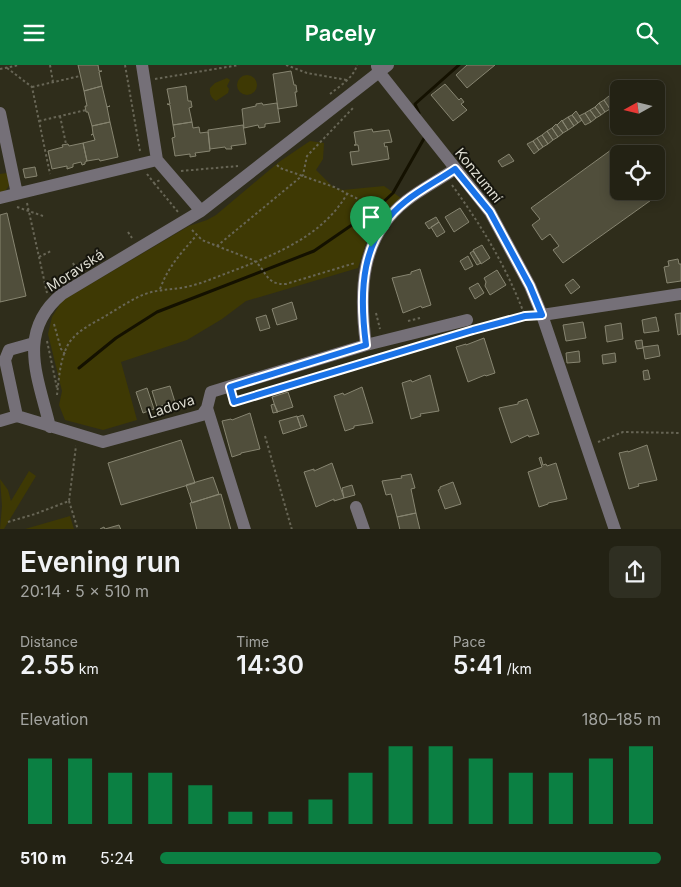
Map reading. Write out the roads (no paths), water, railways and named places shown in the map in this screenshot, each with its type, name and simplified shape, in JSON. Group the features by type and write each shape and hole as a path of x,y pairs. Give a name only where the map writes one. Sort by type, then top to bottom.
{"street":[{"path":"142,65 157,160 201,211"},
{"name":"Konzumní","path":"381,67 452,175 490,212 530,286 542,315 616,529"},
{"name":"Moravská","path":"50,427 36,367 34,343 35,333 48,301 201,211 381,67"},
{"path":"0,115 18,197"},
{"path":"0,198 18,197 52,186 157,160"},
{"path":"366,345 362,310 367,262 371,247 378,233 406,201 452,175"},
{"path":"542,315 681,294"},
{"name":"Ladova","path":"18,416 103,442 202,415 207,408 211,392 366,345 470,325"},
{"path":"0,421 18,416 5,360 6,355 9,350 34,343"},
{"path":"207,408 244,529"},
{"path":"356,507 364,529"}],"waterway":[{"path":"419,113 415,104 459,65"},
{"path":"79,368 116,338 157,312 314,251 378,207 393,193 426,135"}]}
